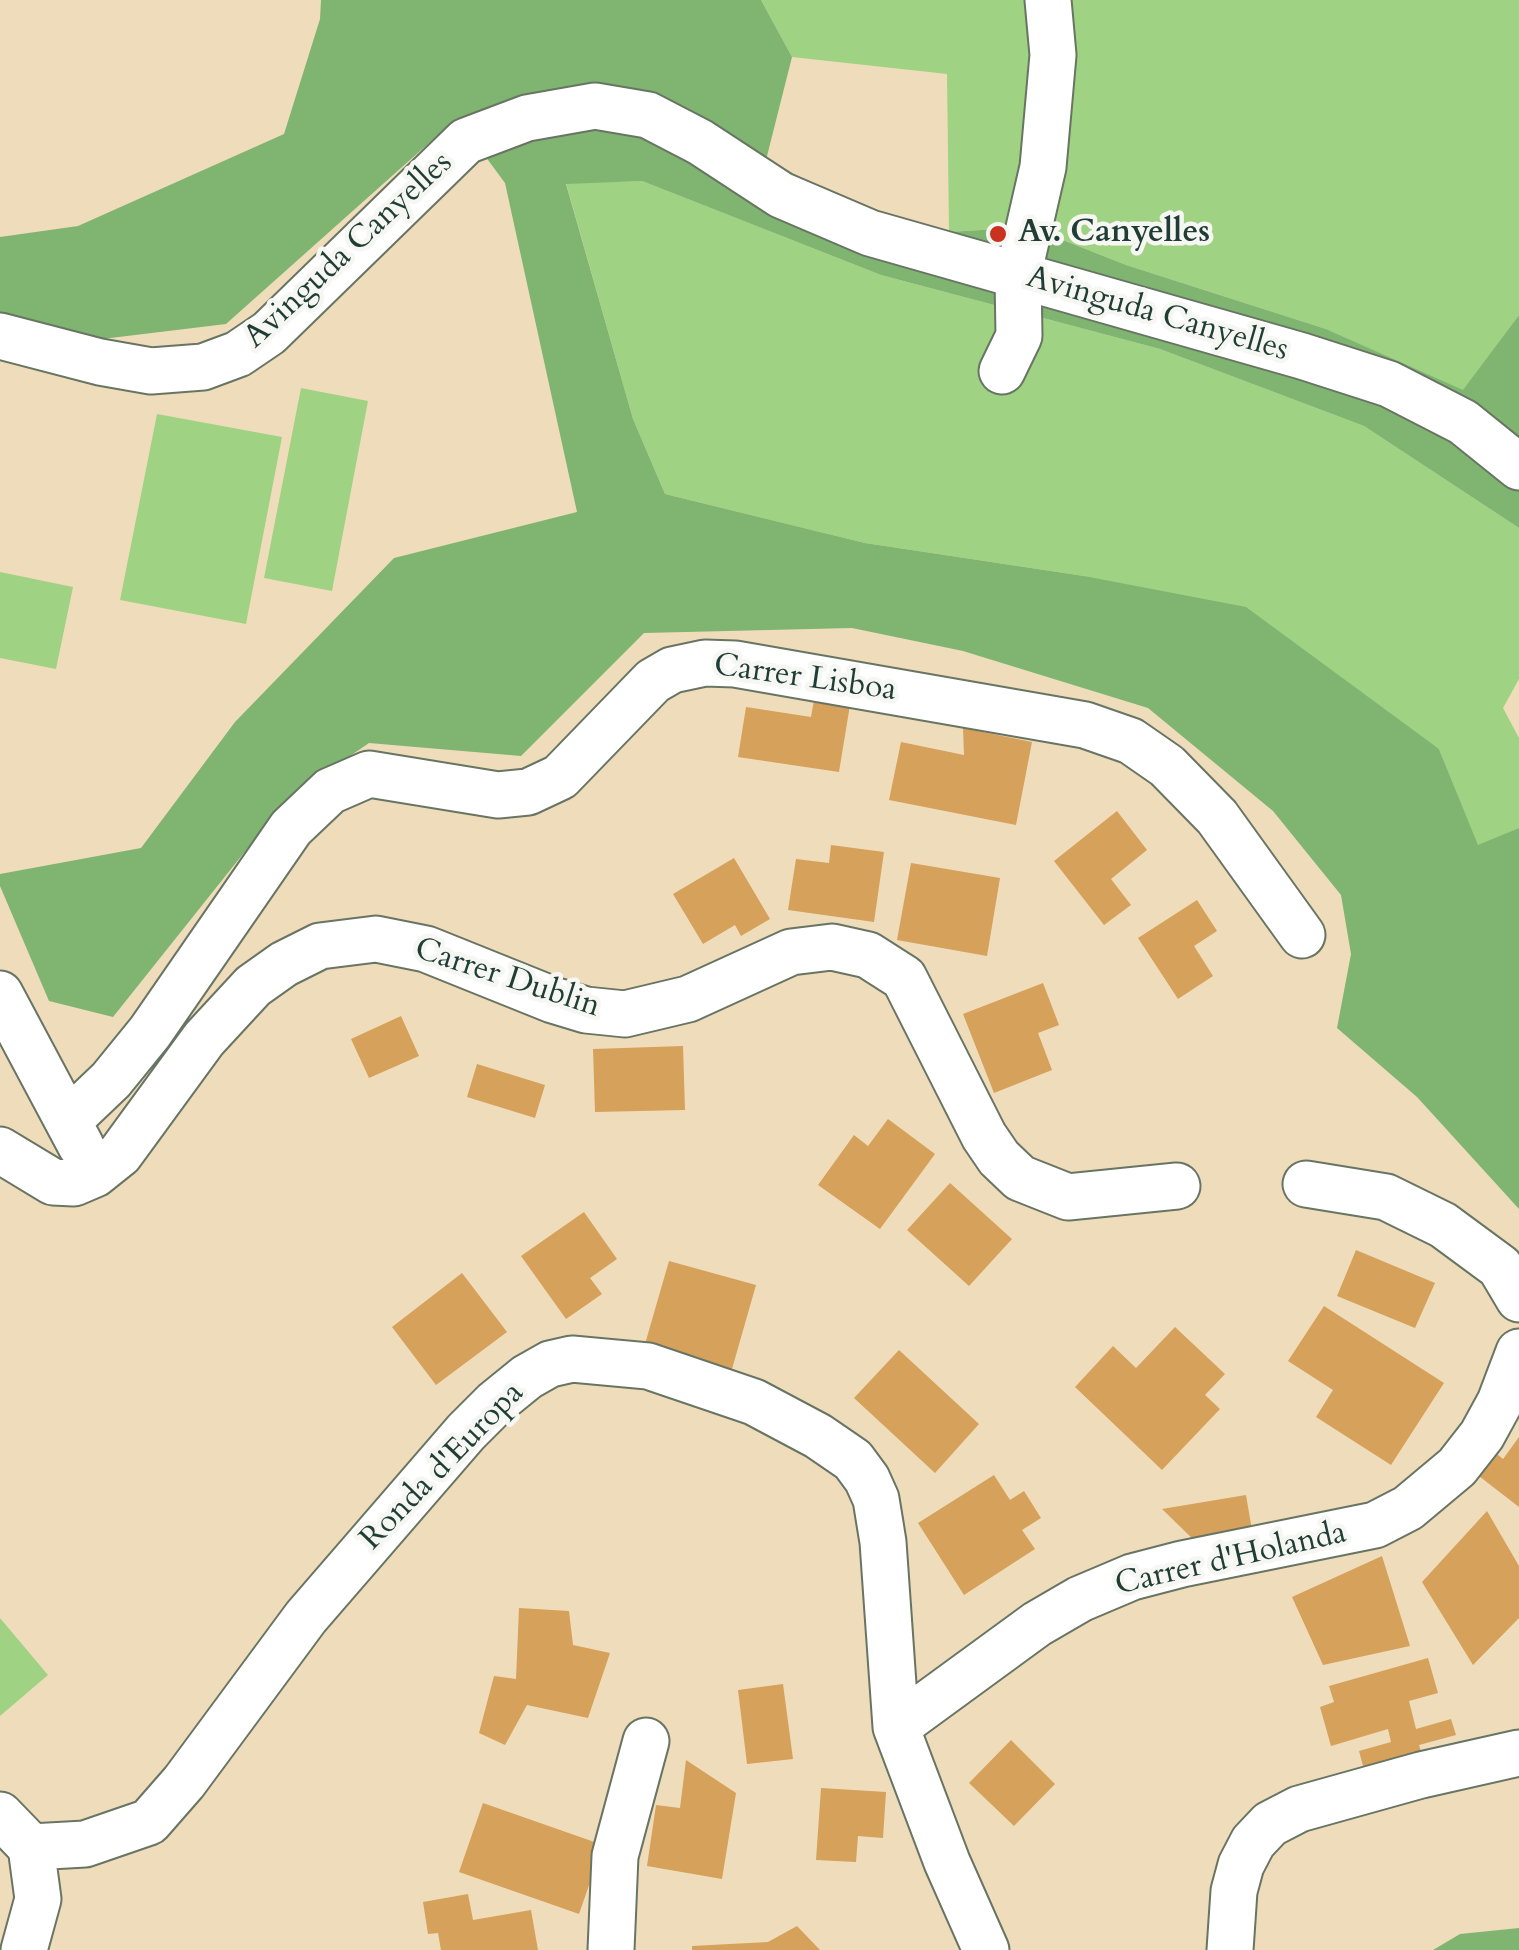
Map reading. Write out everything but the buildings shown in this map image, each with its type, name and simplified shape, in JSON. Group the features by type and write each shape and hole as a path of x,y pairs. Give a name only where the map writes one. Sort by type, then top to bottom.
{"street":[{"path":"1002,371 1019,336 1018,276 1043,168 1053,56 1048,0"},
{"name":"Avinguda Canyelles","path":"0,336 151,371 203,367 238,354 268,334 466,141 527,118 595,106 648,114 782,195 870,233 1389,384 1463,422 1519,467"},
{"name":"Carrer Lisboa","path":"68,1121 111,1080 150,1032 290,828 330,790 369,774 498,795 528,792 560,777 653,682 672,670 705,664 735,664 1085,725 1131,741 1167,766 1217,817 1302,935"},
{"name":"Carrer Dublin","path":"95,1174 120,1154 204,1040 254,986 284,964 320,946 376,939 426,949 570,1006 626,1014 688,1000 791,952 832,947 868,955 904,978 984,1136 1020,1178 1068,1197 1177,1186"},
{"path":"0,994 95,1174 74,1183 53,1182 0,1150"},
{"path":"1306,1184 1386,1197 1443,1225 1500,1267 1519,1299"},
{"path":"1422,1215 1458,1211 1493,1226 1519,1247"},
{"name":"Carrer d'Holanda","path":"896,1727 1037,1624 1080,1599 1132,1577 1182,1564 1336,1536 1375,1525 1408,1508 1457,1466 1482,1435 1500,1402 1519,1352"},
{"name":"Ronda d'Europa","path":"24,1950 38,1899 16,1831 85,1844 149,1822 184,1782 306,1617 466,1432 528,1377 550,1364 572,1359 648,1366 754,1402 818,1436 853,1460 867,1479 876,1500 884,1542 896,1727 947,1862 986,1950"},
{"path":"610,1950 615,1856 646,1741"},
{"path":"1230,1950 1234,1891 1241,1865 1253,1842 1270,1824 1299,1809 1421,1775 1519,1754"}],"green space":[{"path":"321,0 761,0 792,57 766,160 858,206 949,232 1030,227 1126,265 1326,329 1463,390 1519,315 1519,528 1364,426 1160,349 881,275 642,181 566,184 633,419 665,494 865,543 1084,576 1246,607 1439,749 1478,845 1519,828 1519,1209 1417,1097 1337,1028 1351,954 1341,895 1273,811 1148,708 963,651 852,628 644,633 521,756 369,743 286,800 113,1017 49,1001 0,886 0,874 141,848 235,722 394,558 577,512 505,183 457,118 226,324 94,340 0,313 0,237 78,226 284,134 320,19"},
{"path":"761,0 1519,0 1519,315 1463,391 1326,329 1126,265 1030,227 949,232 947,74 792,57"},
{"path":"642,181 881,275 1160,349 1364,426 1519,528 1519,679 1503,708 1519,738 1519,828 1478,846 1439,749 1084,576 865,543 665,494 633,419 566,183"},
{"path":"301,388 368,401 332,591 264,578"},
{"path":"157,414 282,437 246,624 120,600"},
{"path":"0,572 73,587 56,669 0,658"},
{"path":"0,1618 48,1675 0,1716"},
{"path":"1519,1928 1519,1950 1433,1950 1460,1934"}],"place":[{"name":"Av. Canyelles","path":"998,234"}]}
